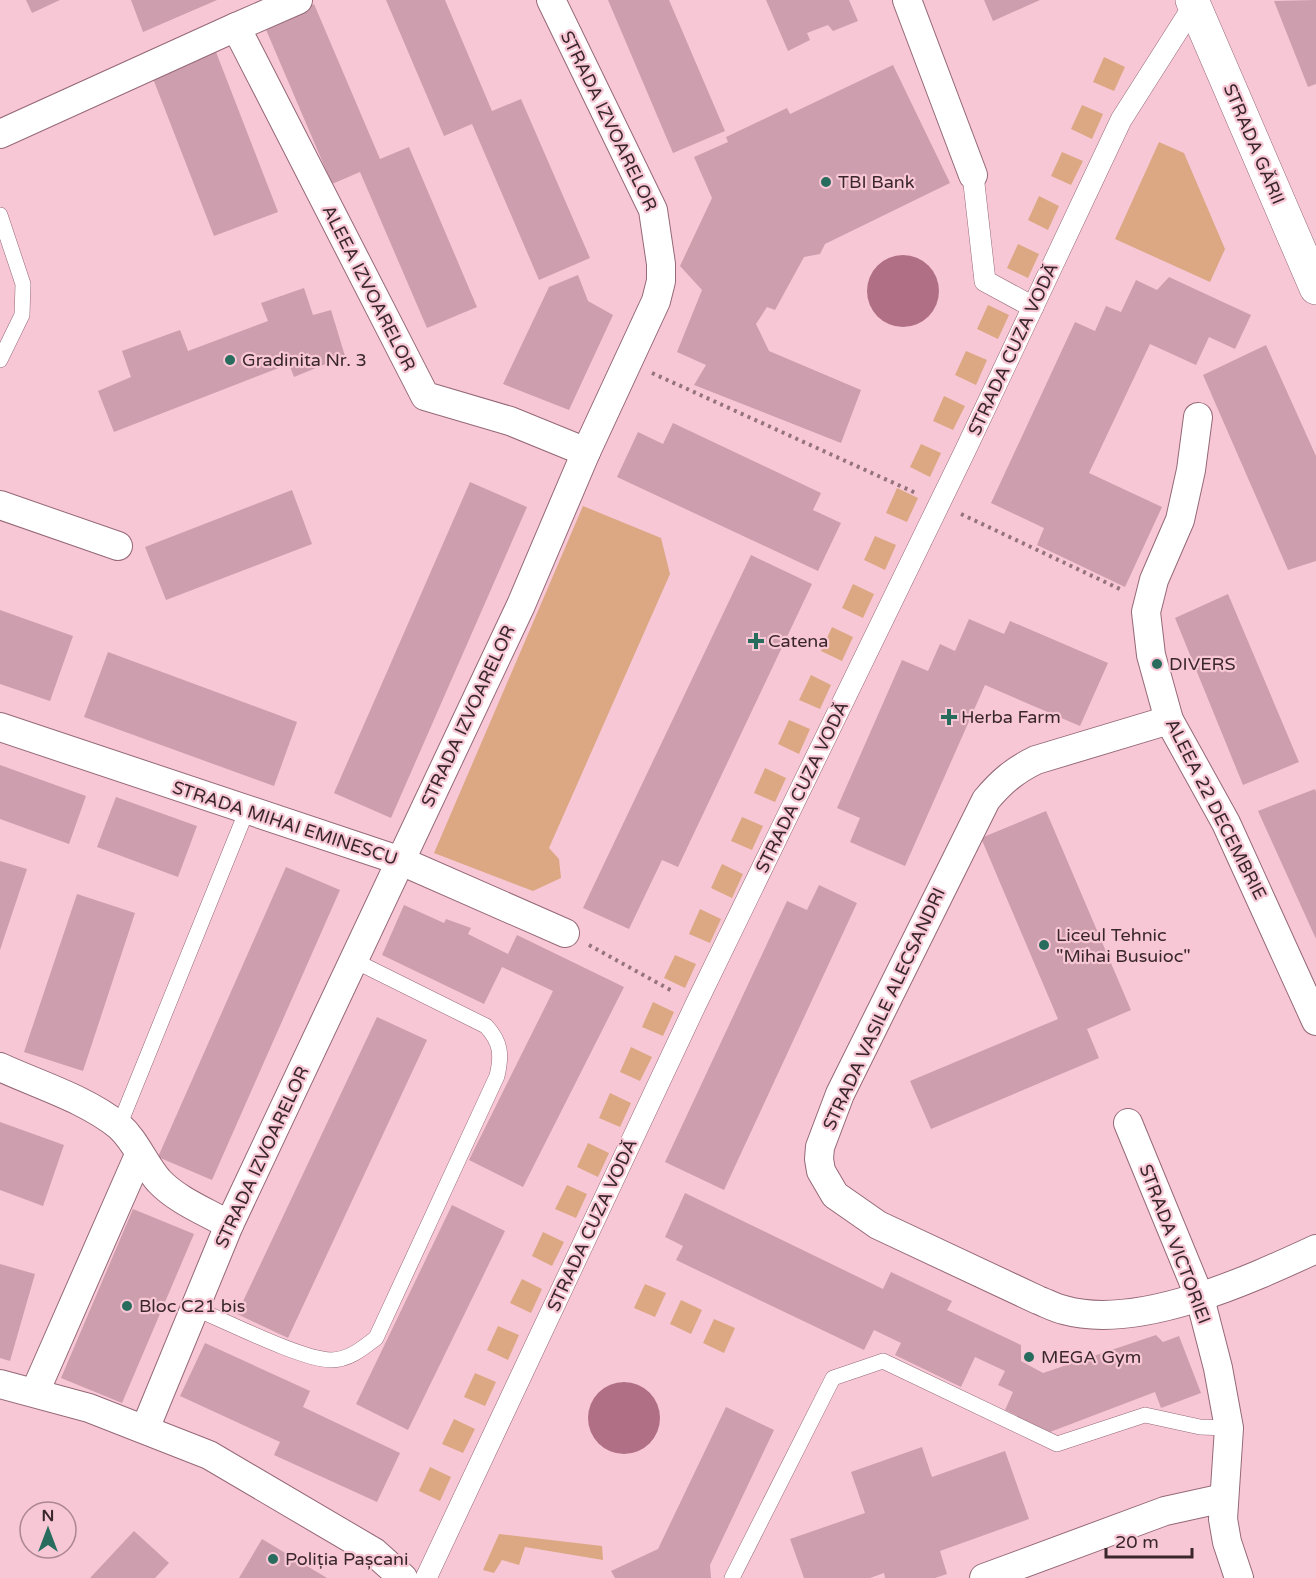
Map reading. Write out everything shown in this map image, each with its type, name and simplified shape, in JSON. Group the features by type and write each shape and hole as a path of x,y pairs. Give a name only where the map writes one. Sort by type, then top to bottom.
{"street":[{"path":"0,134 298,0"},
{"name":"STRADA IZVOARELOR","path":"145,1429 229,1225 520,605 586,452 648,322 661,281 658,230 654,210 551,0"},
{"path":"907,0 973,175 986,281 1033,307"},
{"name":"STRADA GĂRII","path":"1193,3 1316,288"},
{"name":"STRADA CUZA VODĂ","path":"426,1578 696,1004 940,504 1121,120 1193,3"},
{"name":"ALEEA IZVOARELOR","path":"236,27 425,396 510,421 586,452"},
{"name":"ALEEA 22 DECEMBRIE","path":"1198,417 1191,470 1180,520 1154,580 1146,612 1151,655 1169,720 1226,824 1316,1021"},
{"path":"0,505 118,546"},
{"name":"STRADA VASILE ALECSANDRI","path":"1169,720 1036,760 1016,769 1000,783 974,821 845,1083 820,1147 821,1171 835,1195 878,1225 1063,1310 1104,1314 1145,1310 1200,1298 1316,1249"},
{"name":"STRADA MIHAI EMINESCU","path":"0,727 401,861 565,933"},
{"path":"0,1067 86,1106 119,1126 139,1155 169,1190 229,1225"},
{"name":"STRADA VICTORIEI","path":"1128,1123 1200,1298 1218,1368 1229,1428 1223,1519 1227,1542 1239,1578"},
{"path":"35,1392 139,1155"},
{"path":"0,1384 35,1392 145,1429 209,1455 374,1552 403,1578"},
{"path":"984,1578 1165,1511 1224,1498"}],"lane":[{"path":"0,216 23,284 22,315 0,360"},
{"path":"119,1126 247,810"},
{"path":"194,1308 298,1352 331,1360 356,1354 376,1338 488,1097 501,1058 497,1038 486,1026 353,960"},
{"path":"732,1578 833,1378 883,1361 1056,1444 1145,1415 1200,1427 1229,1428"}],"path":[{"path":"630,362 1136,597 1146,612"},
{"path":"565,933 696,1004"}],"shaded area":[{"path":"1104,57 1125,67 1114,91 1093,82"},
{"path":"1082,105 1103,114 1092,139 1071,129"},
{"path":"1159,142 1184,153 1225,249 1210,282 1115,239"},
{"path":"1062,152 1083,161 1071,185 1051,176"},
{"path":"1039,196 1059,206 1048,230 1028,220"},
{"path":"1018,244 1039,254 1028,278 1007,268"},
{"path":"903,255 923,261 933,271 939,291 933,311 923,321 903,327 883,321 873,311 867,291 873,271 883,261"},
{"path":"988,305 1009,315 998,339 977,329"},
{"path":"966,351 987,360 976,385 955,375"},
{"path":"944,396 965,406 953,430 933,421"},
{"path":"921,444 941,453 930,477 910,467"},
{"path":"897,488 918,498 907,522 886,513"},
{"path":"583,506 661,538 670,574 549,848 559,859 561,878 533,891 434,853"},
{"path":"875,536 896,545 885,570 864,560"},
{"path":"853,584 874,594 863,618 842,608"},
{"path":"832,627 853,637 842,661 821,651"},
{"path":"811,675 831,685 820,709 799,700"},
{"path":"789,720 810,729 799,754 778,744"},
{"path":"765,768 786,778 775,802 754,793"},
{"path":"742,817 763,826 752,850 731,841"},
{"path":"722,864 743,874 732,898 711,888"},
{"path":"700,909 721,919 710,943 689,934"},
{"path":"675,955 696,964 685,988 664,978"},
{"path":"653,1002 674,1012 663,1036 642,1027"},
{"path":"631,1047 652,1057 640,1081 620,1072"},
{"path":"610,1093 631,1103 620,1127 599,1118"},
{"path":"588,1143 609,1153 598,1177 577,1167"},
{"path":"567,1185 587,1194 576,1218 555,1209"},
{"path":"543,1232 564,1242 552,1266 532,1256"},
{"path":"522,1279 542,1289 531,1313 510,1303"},
{"path":"645,1284 666,1293 655,1317 634,1308"},
{"path":"681,1300 702,1310 691,1334 670,1324"},
{"path":"714,1319 735,1328 724,1353 703,1343"},
{"path":"498,1326 519,1335 508,1360 487,1350"},
{"path":"475,1373 496,1382 485,1406 464,1397"},
{"path":"624,1382 644,1388 654,1398 660,1418 654,1438 644,1448 624,1454 604,1448 594,1438 588,1418 594,1398 604,1388"},
{"path":"454,1419 475,1429 463,1453 442,1444"},
{"path":"430,1467 451,1477 440,1501 419,1491"},
{"path":"499,1534 602,1546 603,1560 525,1547 519,1565 502,1560 494,1573 483,1570"}],"building":[{"path":"26,0 60,0 32,13"},
{"path":"131,0 217,0 143,32"},
{"path":"386,0 445,0 492,111 521,99 590,258 539,280 472,124 444,136"},
{"path":"608,0 669,0 725,131 673,153"},
{"path":"766,0 849,0 858,21 833,31 828,25 807,33 810,40 788,51"},
{"path":"984,0 1040,0 993,21"},
{"path":"1316,0 1316,84 1308,87 1274,1"},
{"path":"314,4 380,159 409,147 477,307 427,328 360,172 332,184 264,25"},
{"path":"216,52 278,212 214,236 152,76"},
{"path":"893,65 950,183 825,244 820,254 804,257 775,310 767,307 756,324 769,351 861,390 841,443 694,385 706,365 677,352 702,290 680,266 712,198 694,157 728,142 726,137 787,108 790,114"},
{"path":"578,275 588,301 613,315 569,410 503,384 549,287"},
{"path":"1169,277 1251,315 1235,349 1209,337 1196,365 1150,344 1089,473 1162,507 1125,587 1037,545 1044,528 991,503 1075,322 1095,331 1106,306 1121,312 1136,280 1157,290"},
{"name":"Gradinita Nr. 3","path":"304,288 313,315 331,310 345,356 294,377 289,364 114,432 98,391 131,377 122,351 180,330 188,351 268,321 261,303"},
{"path":"1266,345 1316,456 1316,561 1288,570 1203,375"},
{"path":"673,423 821,493 813,510 841,523 818,571 617,477 638,432 663,444"},
{"path":"470,482 527,507 391,818 334,793"},
{"path":"292,490 312,544 166,600 145,547"},
{"path":"751,555 812,584 678,867 662,860 629,929 583,908"},
{"path":"1228,594 1299,762 1243,785 1175,618"},
{"path":"0,610 73,636 50,701 0,684"},
{"path":"969,619 1004,634 1010,621 1108,663 1080,726 985,685 905,866 850,842 860,818 837,808 902,660 928,671 940,644 955,651"},
{"path":"108,652 297,722 274,786 84,717"},
{"path":"0,765 86,796 69,844 0,819"},
{"path":"1315,789 1316,792 1316,939 1258,811"},
{"path":"116,797 197,826 178,877 97,847"},
{"path":"1046,811 1131,1010 1087,1029 1099,1058 931,1129 910,1081 1058,1019 981,838"},
{"path":"0,861 27,869 0,950"},
{"path":"286,867 340,890 212,1180 158,1157"},
{"path":"819,885 857,903 724,1190 665,1162 787,901 807,910"},
{"path":"77,894 135,913 83,1071 24,1052"},
{"path":"404,905 444,923 446,919 471,928 468,934 508,954 517,935 624,987 523,1187 469,1160 553,991 502,967 484,1004 382,955"},
{"path":"377,1017 427,1040 288,1338 237,1314"},
{"path":"0,1122 64,1145 43,1206 0,1190"},
{"path":"685,1193 883,1289 891,1272 952,1301 947,1310 1021,1345 1021,1361 1043,1373 1156,1335 1163,1342 1179,1336 1201,1393 1161,1408 1155,1392 1050,1432 1005,1410 1013,1392 998,1385 1005,1371 975,1357 961,1387 895,1355 901,1343 874,1330 864,1350 676,1260 683,1246 665,1237"},
{"path":"452,1205 505,1231 408,1430 356,1404"},
{"name":"Bloc C21 bis","path":"133,1209 194,1234 122,1403 61,1378"},
{"path":"0,1264 35,1274 10,1361 0,1358"},
{"path":"205,1343 310,1391 303,1407 400,1453 377,1502 274,1455 280,1442 180,1396"},
{"path":"726,1407 774,1430 710,1565 711,1578 615,1578 611,1571 658,1549"},
{"path":"922,1447 932,1477 1005,1451 1029,1519 940,1551 947,1574 935,1578 885,1578 884,1573 870,1578 804,1578 790,1539 865,1513 851,1472"},
{"path":"134,1531 169,1563 155,1578 90,1578"},
{"name":"Poliția Pașcani","path":"262,1539 327,1578 239,1578"}],"place":[{"name":"TBI Bank","path":"826,182"},
{"name":"Gradinita Nr. 3","path":"230,360"},
{"name":"Catena","path":"756,641"},
{"name":"DIVERS","path":"1157,664"},
{"name":"Herba Farm","path":"949,717"},
{"name":"Liceul Tehnic \"Mihai Busuioc\"","path":"1044,945"},
{"name":"Bloc C21 bis","path":"127,1306"},
{"name":"MEGA Gym","path":"1029,1357"},
{"name":"Poliția Pașcani","path":"273,1559"}]}
